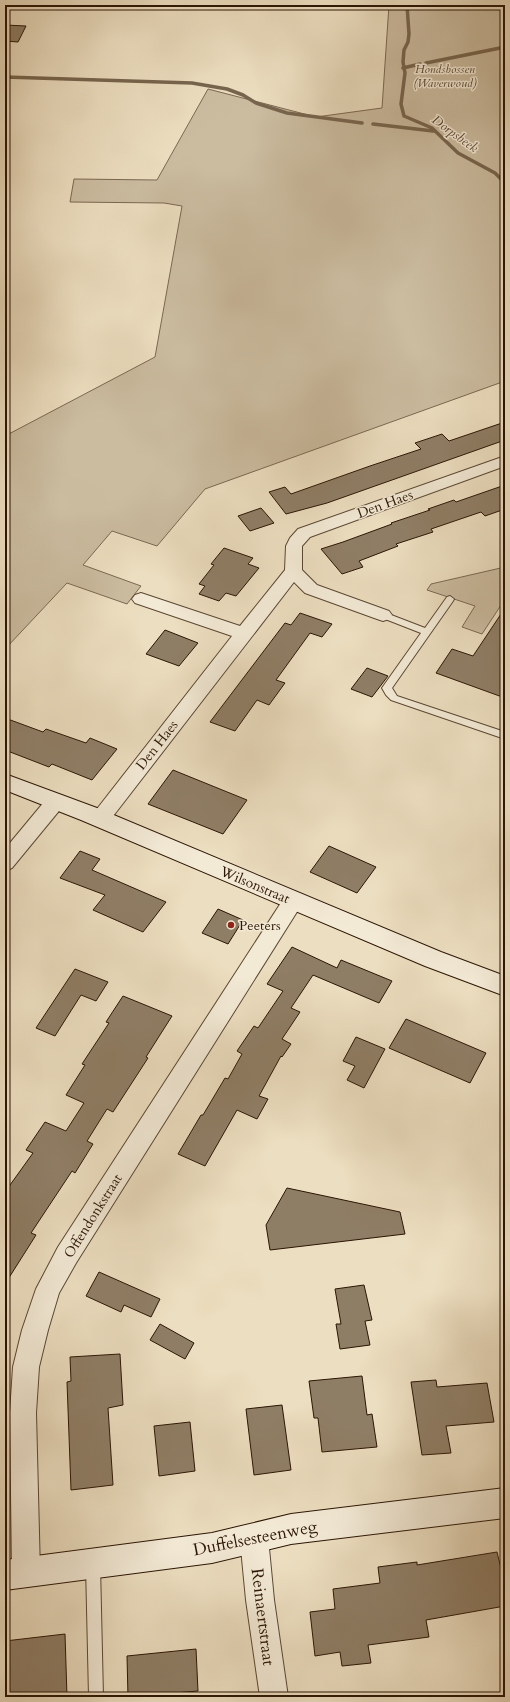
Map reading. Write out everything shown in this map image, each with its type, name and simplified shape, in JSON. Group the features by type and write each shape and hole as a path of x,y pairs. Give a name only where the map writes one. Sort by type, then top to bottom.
{"street":[{"name":"Den Haes","path":"100,819 293,571 295,559 293,548 295,540 304,533 505,461"},
{"path":"293,571 311,589 383,615"},
{"path":"141,599 244,634"},
{"name":"Wilsonstraat","path":"5,782 100,819 444,964 505,986"},
{"path":"5,863 56,801"},
{"name":"Offendonkstraat","path":"16,1574 22,1413 26,1367 34,1330 48,1289 67,1255 294,901"},
{"name":"Duffelsesteenweg","path":"16,1574 212,1548 291,1529 505,1503"},
{"name":"Reinaertstraat","path":"254,1538 260,1600 274,1697"}],"lane":[{"path":"450,598 388,688 389,693 394,698 505,736"},
{"path":"383,615 427,632"},
{"path":"93,1564 96,1697"}],"green space":[{"name":"Hondsbossen (Waverwoud)","path":"389,5 505,5 505,381 205,489 157,546 112,531 83,565 141,586 127,604 67,583 5,648 5,436 155,357 182,206 164,203 70,202 74,179 157,180 208,89 316,117 382,108"},
{"path":"505,567 505,599 482,634 462,627 475,606 427,590 431,584"}],"building":[{"path":"5,25 26,26 18,42 5,41"},
{"path":"505,422 505,440 327,503 286,514 269,492 285,487 291,494 421,449 415,443 442,434 449,441"},
{"path":"505,485 505,509 485,516 481,512 431,529 433,532 396,544 398,546 359,561 363,567 342,574 321,549 430,510 428,509 454,500 456,502"},
{"path":"261,508 274,523 250,531 238,516"},
{"path":"224,548 253,558 248,564 259,568 236,596 226,593 219,601 199,594 205,586 199,584 214,565 211,564"},
{"path":"505,608 505,698 436,673 452,649 473,656"},
{"path":"300,613 332,624 322,637 310,633 276,680 285,683 269,705 257,700 235,731 210,722 285,623 291,625"},
{"path":"165,630 198,643 179,666 146,654"},
{"path":"367,668 388,676 372,697 351,689"},
{"path":"5,718 43,732 46,729 86,743 90,738 117,749 92,780 52,764 49,767 5,750"},
{"path":"173,770 247,800 223,834 148,804"},
{"path":"329,846 376,867 357,893 310,872"},
{"path":"80,851 100,859 92,870 166,902 143,932 93,910 105,895 60,878"},
{"path":"218,909 243,920 228,944 202,933"},
{"path":"292,947 337,968 341,960 392,981 379,1003 313,975 291,1008 300,1012 282,1039 291,1044 282,1057 281,1056 259,1096 268,1099 257,1119 237,1110 205,1166 178,1154 225,1078 228,1079 242,1054 237,1051 254,1026 258,1028 283,991 267,984"},
{"path":"75,969 108,982 96,1001 81,995 55,1036 36,1028"},
{"path":"123,996 172,1016 146,1057 148,1058 113,1112 107,1109 87,1141 93,1144 75,1173 72,1171 31,1233 36,1235 5,1284 5,1192 33,1153 26,1150 45,1122 66,1131 84,1103 66,1095 85,1065 82,1064 109,1023 106,1022"},
{"path":"406,1019 486,1053 470,1083 389,1048"},
{"path":"356,1037 385,1049 364,1088 347,1080 355,1066 343,1061"},
{"path":"287,1188 400,1212 405,1234 270,1250 266,1225"},
{"path":"99,1272 160,1299 151,1317 124,1305 121,1312 86,1296"},
{"path":"364,1285 372,1320 365,1321 370,1345 340,1349 336,1324 341,1324 335,1289"},
{"path":"160,1324 194,1343 185,1359 150,1340"},
{"path":"120,1354 123,1405 108,1408 113,1485 71,1490 67,1382 71,1381 70,1357"},
{"path":"362,1376 367,1415 372,1414 377,1447 322,1452 318,1418 314,1418 309,1381"},
{"path":"436,1380 437,1387 487,1383 494,1422 446,1426 451,1453 422,1455 411,1382"},
{"path":"282,1405 291,1470 254,1475 246,1409"},
{"path":"190,1422 195,1471 159,1476 154,1426"},
{"path":"497,1552 505,1585 505,1606 426,1620 429,1637 368,1645 371,1663 342,1666 340,1652 315,1656 310,1612 335,1609 333,1589 380,1583 378,1567 417,1562 417,1565"},
{"path":"65,1634 67,1697 5,1697 5,1641"},
{"path":"196,1649 198,1691 128,1697 127,1656"}],"waterway":[{"name":"Dorpsbeek","path":"404,68 404,50 408,42 409,34 407,5"},
{"path":"426,63 505,47"},
{"path":"404,68 420,64"},
{"name":"Dorpsbeek","path":"404,68 405,73 401,104 404,116 432,128 458,153 495,173 505,183"},
{"path":"5,77 192,83 227,89 243,95 256,103 287,113 362,123"},
{"path":"373,124 433,131"}],"place":[{"name":"Peeters","path":"231,925"}]}
